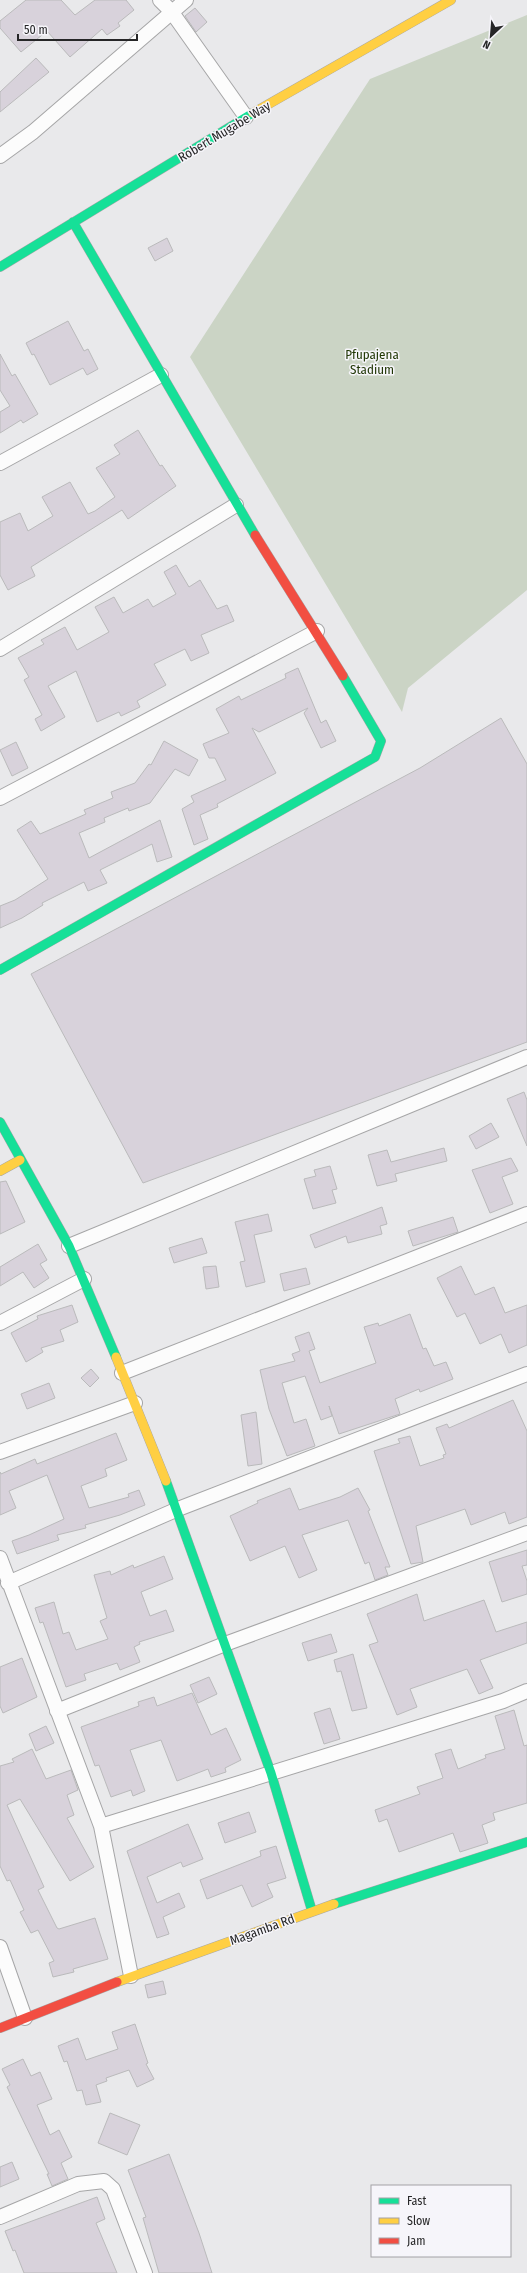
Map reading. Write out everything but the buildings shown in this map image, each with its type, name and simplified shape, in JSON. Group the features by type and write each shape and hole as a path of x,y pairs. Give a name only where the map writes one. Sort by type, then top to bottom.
{"street":[{"path":"160,0 171,11 246,117"},
{"path":"0,156 33,132 171,11 186,0"},
{"name":"Robert Mugabe Way","path":"0,267 246,117 451,0"},
{"path":"0,970 375,757 380,741 376,731 317,632 236,504 160,375 73,222"},
{"path":"0,463 160,375"},
{"path":"0,649 236,504"},
{"path":"0,798 317,632"},
{"path":"69,1246 527,1057"},
{"path":"0,1122 69,1246 84,1279 178,1509 271,1773 312,1911"},
{"path":"0,1171 20,1160"},
{"path":"122,1373 527,1214"},
{"path":"0,1323 84,1279"},
{"path":"8,1583 178,1509 527,1374"},
{"path":"0,1452 135,1403"},
{"path":"57,1711 225,1644 527,1532"},
{"path":"0,1558 8,1583 101,1826 131,1976"},
{"path":"101,1826 503,1701 527,1691"},
{"name":"Magamba Rd","path":"0,2028 131,1976 312,1911 527,1842"},
{"path":"0,1947 25,2018"},
{"path":"0,2217 78,2184 104,2181 113,2189 145,2273"}],"green space":[{"name":"Pfupajena Stadium","path":"527,15 527,590 408,688 402,712 190,357 370,79"}],"traffic: fast":[{"path":"0,267 253,113"},
{"path":"73,222 255,535"},
{"path":"0,970 375,757 381,741 343,676"},
{"path":"0,1122 69,1246 116,1357"},
{"path":"166,1481 271,1773 312,1911"},
{"path":"334,1904 527,1842"}],"traffic: slow":[{"path":"253,113 451,0"},
{"path":"0,1171 20,1160"},
{"path":"116,1357 166,1481"},
{"path":"117,1982 334,1904"}],"traffic: jam":[{"path":"255,535 343,676"},
{"path":"0,2028 117,1982"}]}
